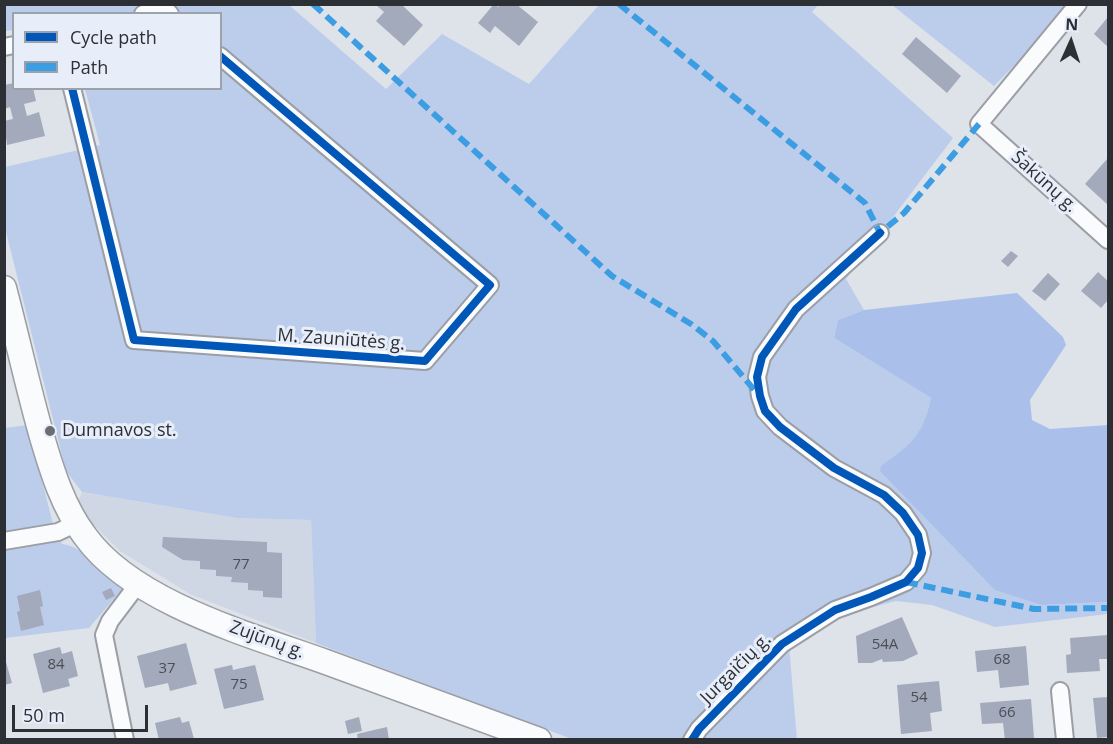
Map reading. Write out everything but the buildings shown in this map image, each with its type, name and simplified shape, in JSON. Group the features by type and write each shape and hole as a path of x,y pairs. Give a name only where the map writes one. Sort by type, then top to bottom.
{"main road":[{"name":"Zujūnų g.","path":"4,288 34,410 51,467 64,502 76,524 102,556 138,584 207,618 539,740"}],"street":[{"name":"Šakūnų g.","path":"1078,4 979,124 1108,240"},
{"path":"149,12 164,8 168,12"},
{"name":"M. Zauniūtės g.","path":"72,90 134,340 425,361 490,285 222,58"},
{"name":"Jurgaičių g.","path":"692,740 699,729 782,644 835,610 906,582 918,568 922,553 918,535 903,513 884,495 834,468 780,427 765,411 757,377 762,357 796,309 880,233"},
{"path":"4,541 58,532 76,524"},
{"path":"125,740 104,636 110,621 138,584"},
{"path":"1060,691 1065,740"}],"shaded area":[{"path":"5,5 289,5 386,89 442,34 529,84 599,5 818,5 812,12 953,138 846,279 864,310 838,320 834,338 931,398 924,423 915,438 881,466 1042,605 1108,602 1108,614 995,627 932,605 896,601 854,612 817,627 789,645 797,740 572,739 316,643 311,520 237,518 82,492 66,471 5,228 5,167 100,145 85,90 222,90 222,12 12,12 12,30 5,31"},
{"path":"892,5 1074,5 994,86"},
{"path":"1017,293 1063,337 1066,345 1030,400 1032,420 1050,429 1108,425 1108,602 1042,605 995,590 880,471 881,466 908,445 919,431 931,398 834,338 838,320 864,310"},
{"path":"28,425 54,528 62,544 81,551 106,575 124,587 89,628 5,638 4,428"},
{"path":"82,492 237,518 311,520 316,643 190,594 120,551 87,518 77,504"}],"marked path":[{"path":"313,4 612,276 691,324 713,341 756,392"},
{"path":"619,4 865,203 880,233 904,213 979,124"},
{"path":"906,582 1034,609 1108,608"}],"cycle path":[{"path":"72,90 134,340 425,361 490,285 222,58"},
{"path":"692,740 699,729 782,644 835,610 906,582 918,568 922,553 918,535 903,513 884,495 834,468 780,427 765,411 757,377 762,357 796,309 880,233"}],"place":[{"name":"Dumnavos st.","path":"50,431"}]}
